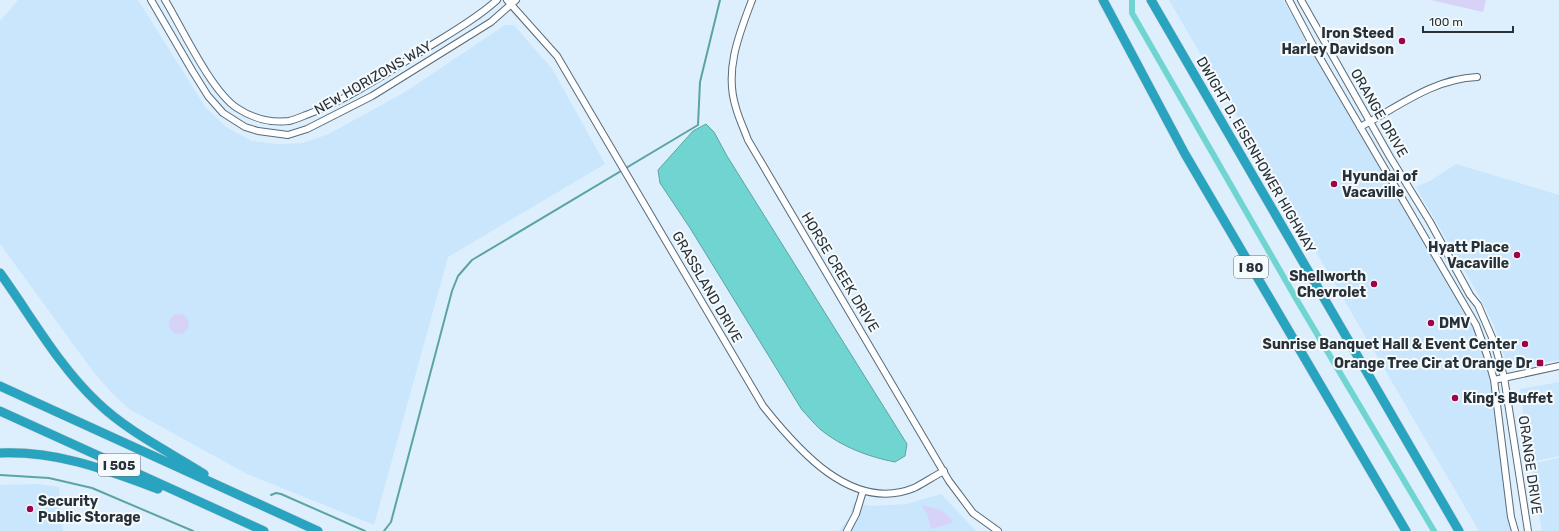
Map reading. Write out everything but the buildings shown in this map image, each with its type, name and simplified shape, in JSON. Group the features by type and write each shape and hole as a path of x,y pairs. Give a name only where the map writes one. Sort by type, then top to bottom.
{"highway":[{"name":"I 80","path":"1102,0 1185,154 1406,531"},
{"name":"DWIGHT D. EISENHOWER HIGHWAY","path":"1151,0 1459,531"},
{"path":"0,273 69,371 98,403 129,428 234,493"},
{"name":"I 505","path":"0,386 318,531"},
{"name":"I 505","path":"0,411 264,531"},
{"path":"0,453 38,454 85,463 238,519"}],"street":[{"name":"NEW HORIZONS WAY","path":"151,0 208,96 222,113 252,129 288,135 307,129 372,96 491,22 516,0"},
{"name":"NEW HORIZONS WAY","path":"165,0 212,80 225,98 236,107 249,114 274,121 290,121 325,108 450,33 488,8 497,0"},
{"name":"GRASSLAND DRIVE","path":"507,0 557,56 763,406 785,433 833,478 863,491 884,494 913,488 944,471"},
{"name":"HORSE CREEK DRIVE","path":"752,0 739,34 731,73 735,107 748,140 958,494 973,513 998,531"},
{"name":"ORANGE DRIVE","path":"1289,0 1360,127 1476,325 1494,380 1511,517 1515,531"},
{"name":"ORANGE DRIVE","path":"1301,0 1370,122 1430,222 1470,295 1478,305 1494,342 1504,378 1528,531"},
{"path":"1360,127 1435,85 1464,77 1477,77"},
{"path":"1494,380 1559,366"},
{"path":"847,531 856,514 863,491"}],"shaded area":[{"path":"18,0 138,0 206,108 226,127 252,141 278,144 303,143 329,134 405,92 505,25 514,25 553,70 605,164 448,257 374,525 247,474 129,409 95,374 0,244 0,21"},
{"path":"1169,0 1283,0 1471,322 1485,355 1491,378 1514,531 1479,531"},
{"path":"1431,0 1486,0 1483,12"},
{"path":"706,124 714,132 727,156 907,444 905,456 895,462 866,454 829,436 821,430 802,410 690,228 660,183 658,170 693,131"},
{"path":"1456,164 1559,195 1559,360 1516,368 1507,364 1493,323 1478,294 1416,187 1430,181"},
{"path":"179,314 186,317 189,324 186,331 179,334 172,331 169,324 172,317"},
{"path":"1559,382 1559,456 1530,462 1520,389"},
{"path":"1559,458 1559,531 1542,531 1530,464"},
{"name":"Security Public Storage","path":"38,484 59,487 63,531 0,531 0,485"},
{"path":"941,494 976,531 839,531 850,516 853,503 872,506 907,504"},
{"path":"922,505 941,510 951,518 952,523 931,529 928,517"}],"waterway":[{"path":"384,531 391,522 452,291 458,276 472,260 698,125 700,82 720,0"},
{"path":"1132,0 1132,13 1298,302 1434,531"},
{"path":"0,475 49,478 92,488 193,531"},
{"path":"271,495 276,493 281,494 365,531"}],"place":[{"name":"Iron Steed Harley Davidson","path":"1402,41"},
{"name":"Hyundai of Vacaville","path":"1334,184"},
{"name":"Hyatt Place Vacaville","path":"1517,255"},
{"name":"Shellworth Chevrolet","path":"1374,284"},
{"name":"DMV","path":"1431,323"},
{"name":"Sunrise Banquet Hall & Event Center","path":"1525,344"},
{"name":"Orange Tree Cir at Orange Dr","path":"1540,363"},
{"name":"King's Buffet","path":"1455,398"},
{"name":"Security Public Storage","path":"30,509"}]}
